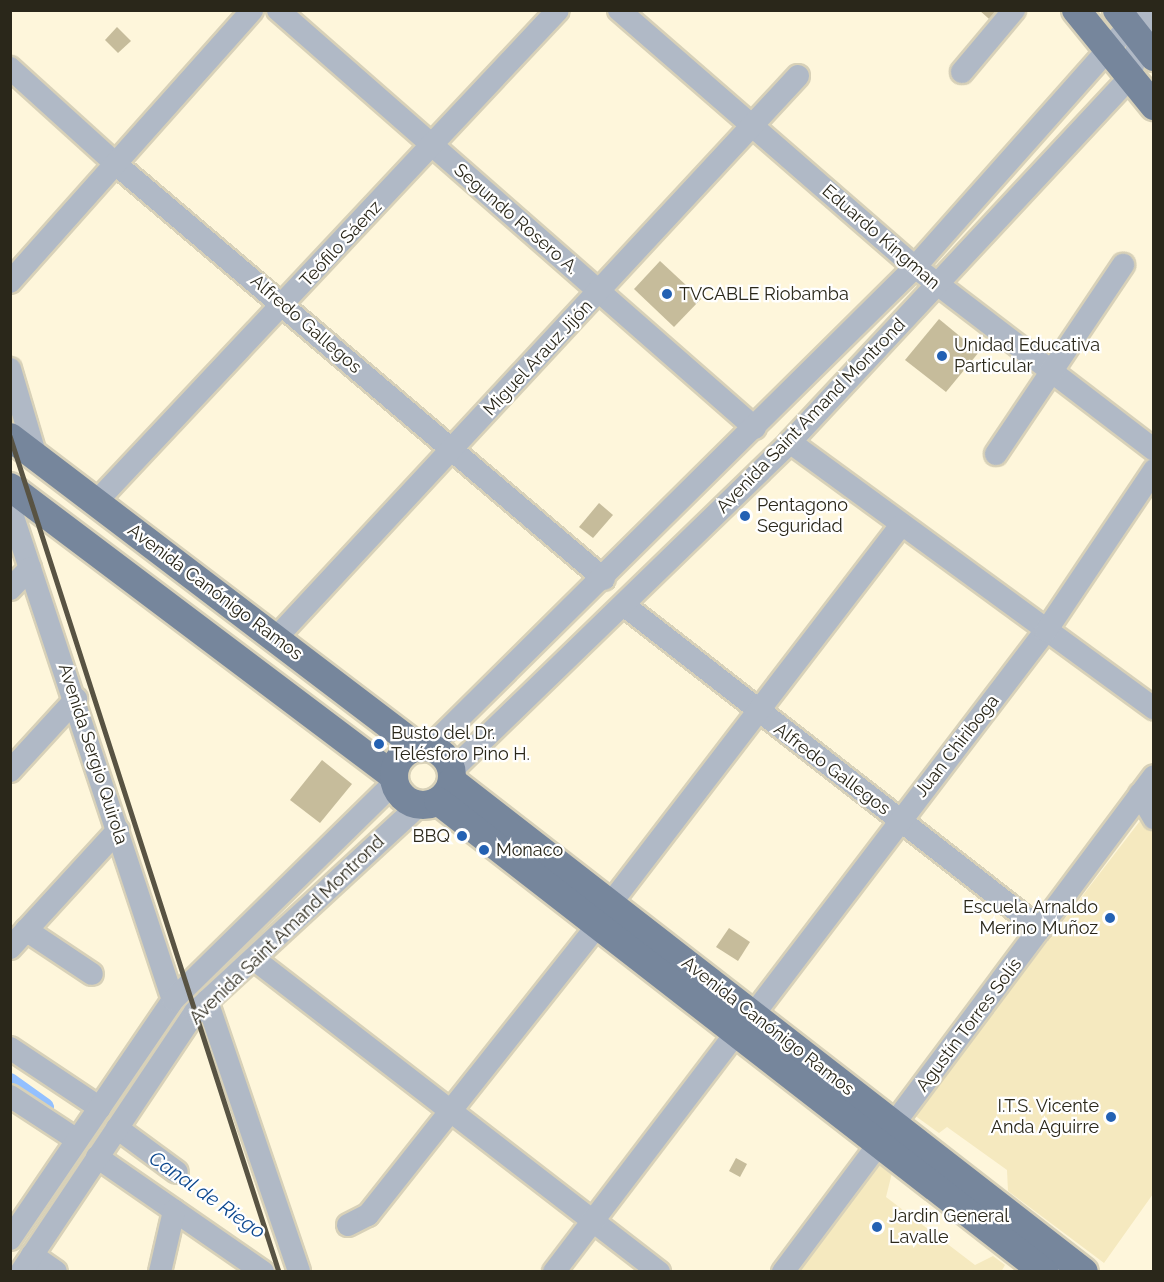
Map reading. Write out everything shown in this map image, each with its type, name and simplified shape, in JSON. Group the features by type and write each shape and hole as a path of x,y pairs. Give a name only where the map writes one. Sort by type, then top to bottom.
{"main road":[{"path":"1077,10 1154,106"},
{"name":"Avenida Canónigo Ramos","path":"10,437 424,748 446,758 440,789"},
{"name":"Avenida Canónigo Ramos","path":"10,487 394,779 403,798 440,789"},
{"path":"394,779 401,757 424,748"},
{"name":"Avenida Canónigo Ramos","path":"440,789 888,1134 1084,1272"},
{"name":"Avenida Canónigo Ramos","path":"888,1134 1044,1272"}],"street":[{"path":"10,282 117,165 252,10"},
{"name":"Segundo Rosero A.","path":"278,10 755,428"},
{"name":"Teófilo Sáenz","path":"97,501 284,305 558,10"},
{"name":"Eduardo Kingman","path":"619,10 915,267 1050,374 1154,450"},
{"path":"962,72 1014,10"},
{"name":"Avenida Saint Amand Montrond","path":"424,748 604,579 915,267 1109,50 1138,26"},
{"name":"Avenida Saint Amand Montrond","path":"27,1263 195,1012 440,789 790,442 1130,78 1138,26"},
{"name":"Alfredo Gallegos","path":"10,68 117,165 604,579"},
{"name":"Miguel Arauz Jijón","path":"276,638 600,292 798,76"},
{"path":"996,454 1123,265"},
{"path":"10,369 36,457"},
{"path":"790,442 900,526 1154,708"},
{"name":"Juan Chiriboga","path":"554,1272 1046,631 1154,470"},
{"name":"Avenida Sergio Quirola","path":"10,508 76,699 173,1000"},
{"path":"348,1225 368,1215 450,1113 605,914 900,526"},
{"path":"10,589 30,568"},
{"name":"Alfredo Gallegos","path":"625,606 757,712 1040,929"},
{"path":"10,771 76,699"},
{"name":"Avenida Saint Amand Montrond","path":"10,1239 173,1000 394,779"},
{"path":"1147,785 1154,818"},
{"name":"Agustín Torres Solís","path":"783,1272 1147,785"},
{"path":"10,948 118,830"},
{"path":"26,930 92,974"},
{"path":"254,958 450,1113 659,1272"},
{"path":"207,1001 298,1272"},
{"path":"10,1048 100,1108"},
{"path":"10,1096 77,1140"},
{"path":"117,1128 177,1172"},
{"path":"97,1157 263,1272"},
{"path":"160,1272 174,1211"},
{"path":"27,1263 56,1272"}],"shaded area":[{"name":"Escuela Arnaldo Merino Muñoz","path":"1153,804 1153,1194 1104,1263 1008,1191 1007,1170 947,1127 939,1133 914,1115"},
{"name":"Jardin General Lavalle","path":"879,1164 892,1173 886,1197 975,1265 993,1256 1005,1265 1001,1272 795,1272"}],"building":[{"path":"979,10 1011,10 997,26"},
{"path":"117,27 131,41 118,53 105,40"},
{"name":"TVCABLE Riobamba","path":"660,261 701,299 674,327 634,289"},
{"name":"Unidad Educativa Particular","path":"939,319 979,352 946,392 905,360"},
{"path":"599,503 613,515 593,538 579,527"},
{"path":"322,760 352,784 320,823 290,800"},
{"path":"729,928 750,942 738,961 716,947"},
{"path":"736,1158 747,1164 740,1177 729,1171"}],"waterway":[{"name":"Canal de Riego","path":"10,1082 45,1107"}],"railway":[{"path":"10,436 279,1272"}],"place":[{"name":"TVCABLE Riobamba","path":"667,294"},
{"name":"Unidad Educativa Particular","path":"942,356"},
{"name":"Pentagono Seguridad","path":"745,516"},
{"name":"Busto del Dr. Telésforo Pino H.","path":"379,744"},
{"name":"BBQ","path":"462,836"},
{"name":"Monaco","path":"484,850"},
{"name":"Escuela Arnaldo Merino Muñoz","path":"1110,918"},
{"name":"I.T.S. Vicente Anda Aguirre","path":"1111,1117"},
{"name":"Jardin General Lavalle","path":"877,1227"}]}
